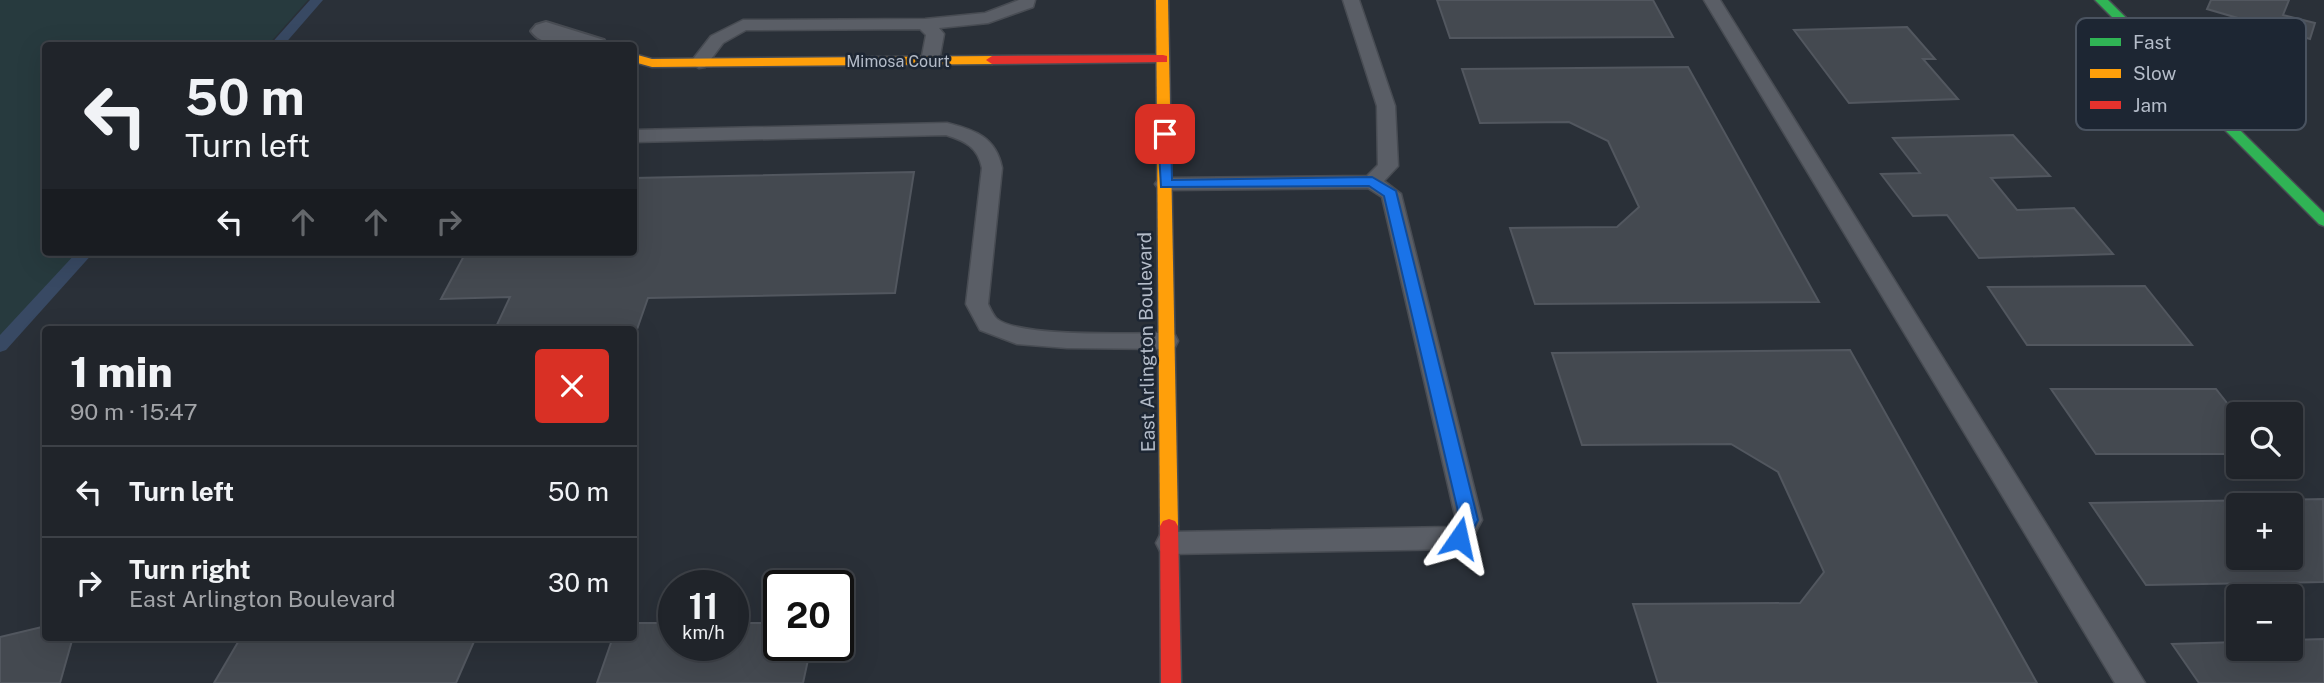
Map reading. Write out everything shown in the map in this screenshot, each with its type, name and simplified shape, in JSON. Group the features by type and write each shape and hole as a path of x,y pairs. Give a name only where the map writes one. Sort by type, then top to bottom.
{"street":[{"name":"East Arlington Boulevard","path":"1162,0 1171,683"},
{"path":"2101,0 2119,18"},
{"path":"545,38 570,42"},
{"name":"Mimosa Court","path":"637,59 652,63 1163,59"},
{"path":"2232,130 2324,222"}],"lane":[{"path":"699,63 716,38 743,25 925,24 988,18 1027,0"},
{"path":"1351,0 1386,106 1388,166 1372,181"},
{"path":"1712,0 2131,683"},
{"path":"925,24 935,34 930,61"},
{"path":"637,136 947,129 970,136 989,152 992,169 977,304 988,324 1017,336 1167,341"},
{"path":"1166,184 1372,181 1391,194 1469,520 1459,538 1170,543"}],"green space":[{"path":"0,0 308,0 271,42 42,42 42,256 79,256 0,345"}],"building":[{"path":"1437,0 1653,0 1673,37 1450,38"},
{"path":"2211,0 2289,0 2283,15 2295,18 2238,18 2207,9"},
{"path":"2306,21 2315,23 2310,39 2306,38"},
{"path":"1907,27 1935,59 1923,59 1958,99 1849,103 1794,30"},
{"path":"1688,67 1819,302 1535,304 1510,228 1617,227 1639,207 1608,141 1569,122 1480,123 1462,69"},
{"path":"2013,135 2050,176 1991,178 2017,210 2074,208 2113,254 1979,258 1947,215 1913,216 1881,174 1920,173 1893,138"},
{"path":"914,172 895,293 648,298 637,329 637,326 496,326 510,297 441,299 464,256 637,256 637,178"},
{"path":"2145,286 2192,345 2027,345 1988,287"},
{"path":"1850,350 2037,683 1658,683 1633,604 1800,603 1824,572 1778,472 1731,444 1582,445 1552,353"},
{"path":"2051,389 2216,389 2226,402 2226,454 2096,454"},
{"path":"2303,499 2323,499 2324,582 2146,585 2090,503 2226,501 2226,570 2303,570"},
{"path":"637,623 658,623 658,661 749,661 749,623 763,623 763,661 808,661 803,683 597,683 612,641 637,641"},
{"path":"42,627 42,641 72,641 60,683 0,683 0,637"},
{"path":"2324,639 2324,683 2199,683 2172,644 2226,642 2226,661 2303,661 2303,640"},
{"path":"239,641 474,641 456,683 214,683"}],"waterway":[{"path":"279,42 317,0"},
{"path":"0,346 82,256"}],"traffic: fast":[{"path":"2101,0 2119,18"},
{"path":"2232,130 2324,221"}],"traffic: slow":[{"path":"1162,0 1169,526"},
{"path":"637,59 652,63 992,60"}],"traffic: jam":[{"path":"992,60 1163,59"},
{"path":"1169,526 1171,683"}],"route":[{"path":"1165,134 1166,184 1372,181 1391,194 1469,520 1459,538"}]}
